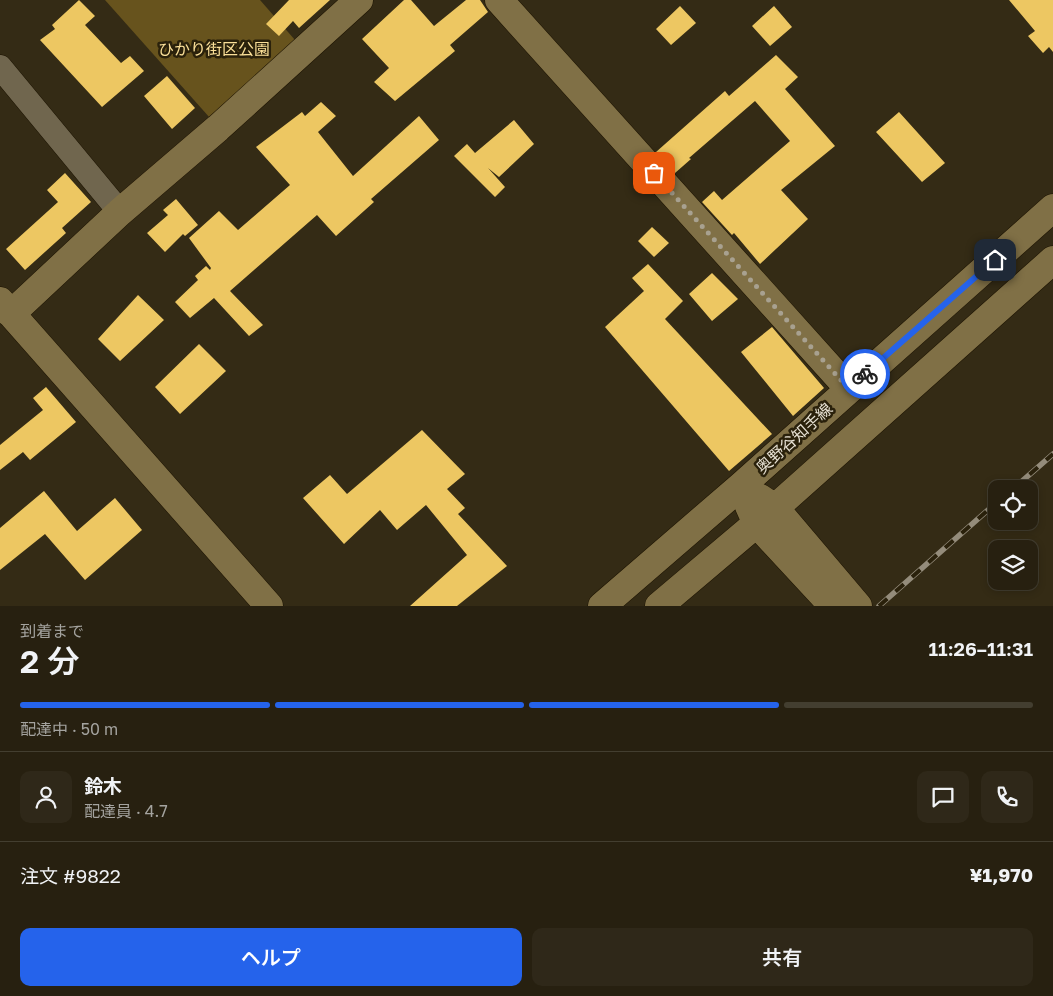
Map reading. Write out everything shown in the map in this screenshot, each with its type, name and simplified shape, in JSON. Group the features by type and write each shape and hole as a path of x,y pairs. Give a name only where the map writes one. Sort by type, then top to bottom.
{"street":[{"path":"269,606 6,307 218,128 359,0"},
{"path":"499,0 849,389"},
{"path":"0,67 120,212"},
{"name":"奥野谷知手線","path":"602,606 741,486 1053,208"},
{"path":"659,606 766,516 1053,260"},
{"path":"741,486 843,603"}],"green space":[{"name":"ひかり街区公園","path":"105,0 260,0 295,40 210,118"}],"building":[{"path":"79,0 95,16 85,25 121,63 130,56 144,71 102,107 40,40 55,29 52,25"},
{"path":"289,0 330,0 299,28 293,21 279,36 266,24"},
{"path":"404,0 411,0 434,26 466,0 480,0 488,12 450,45 455,51 395,101 374,82 389,68 362,39"},
{"path":"1009,0 1053,0 1053,52 1049,47 1043,53 1028,36 1035,31"},
{"path":"680,6 696,23 671,45 656,29"},
{"path":"774,6 792,27 770,46 752,26"},
{"path":"776,55 798,77 785,89 835,146 781,190 808,219 760,264 734,233 732,235 702,202 714,191 722,200 790,141 755,101 689,158 691,159 675,173 656,152 725,91 729,96"},
{"path":"167,76 195,108 172,129 144,96"},
{"path":"321,102 336,116 318,132 353,176 419,116 439,140 371,199 374,202 336,236 317,215 230,291 263,325 249,336 214,298 190,318 175,302 198,280 195,276 206,266 210,270 211,268 189,238 219,211 238,230 290,185 256,147 302,112 305,116"},
{"path":"899,112 945,163 922,182 876,132"},
{"path":"514,120 534,144 499,177 488,168 505,187 495,197 454,156 467,144 475,153"},
{"path":"65,173 91,202 62,228 66,233 25,270 6,249 58,202 47,190"},
{"path":"176,199 198,225 185,236 183,234 165,252 147,233 168,215 163,210"},
{"path":"652,227 669,243 654,257 638,241"},
{"path":"648,264 683,301 665,319 772,434 729,471 605,327 644,291 632,278"},
{"path":"712,273 738,299 712,321 689,294"},
{"path":"138,295 164,320 120,361 98,339"},
{"path":"772,327 824,388 793,416 741,352"},
{"path":"199,344 226,371 180,414 155,387"},
{"path":"46,387 76,422 30,460 23,452 0,470 0,445 43,410 33,398"},
{"path":"422,430 465,474 447,489 465,508 458,514 507,566 457,606 410,606 467,555 426,505 397,530 380,510 344,544 303,498 330,475 347,494"},
{"path":"44,491 77,531 115,498 142,530 85,580 45,534 0,570 0,528"}],"railway":[{"path":"1023,480 1053,454"},
{"path":"879,606 988,510"}],"way so far":[{"path":"654,173 849,389 865,374"}],"route":[{"path":"865,374 995,260"}]}
